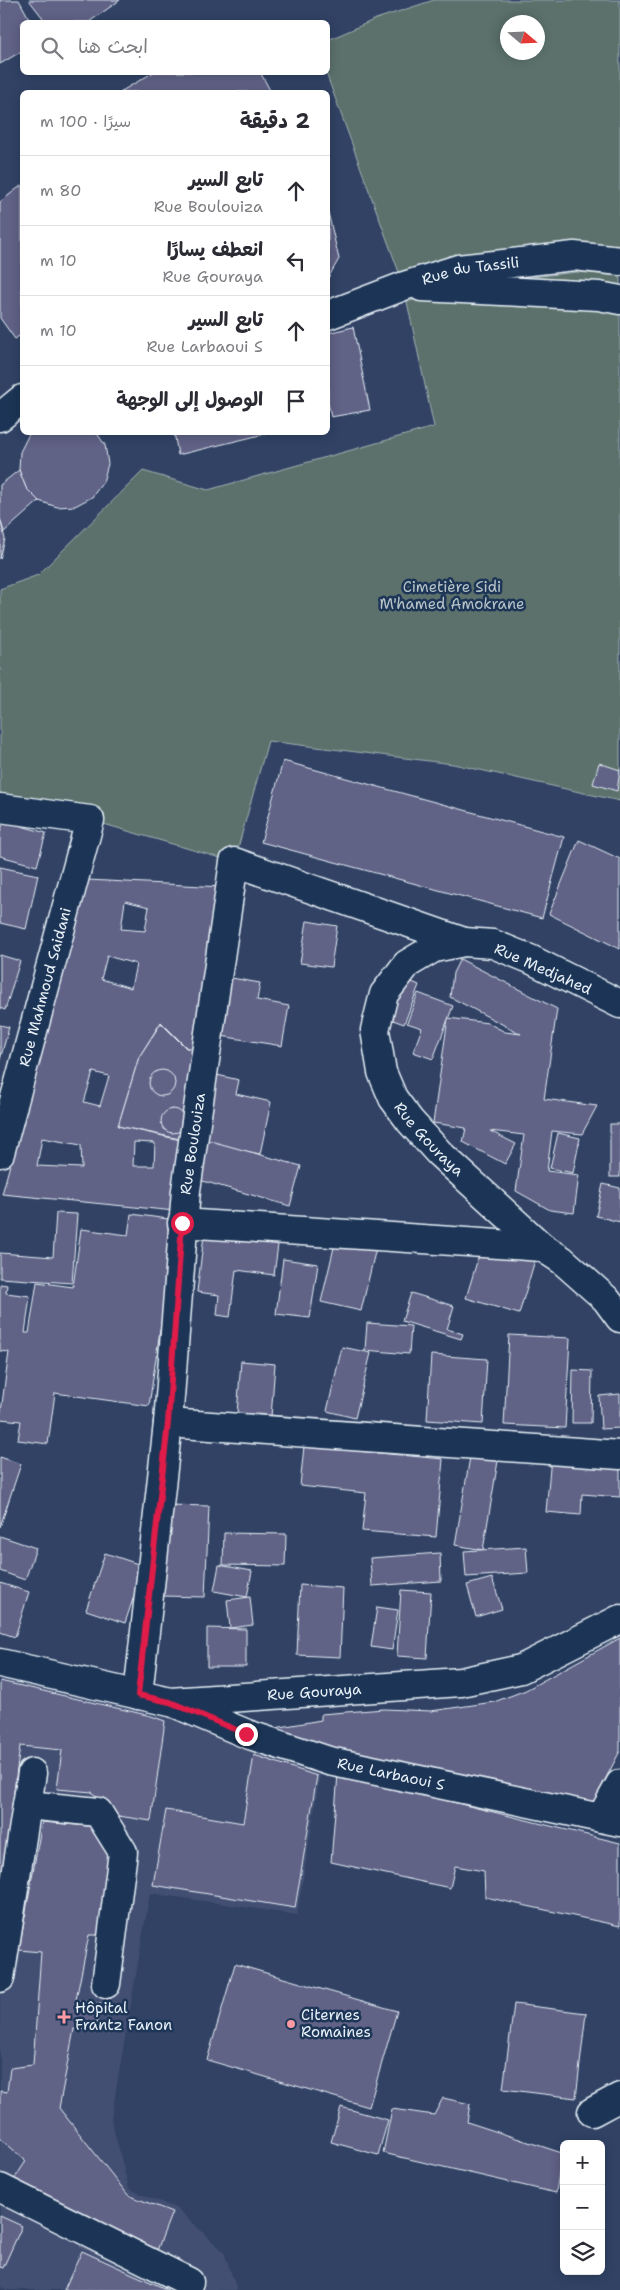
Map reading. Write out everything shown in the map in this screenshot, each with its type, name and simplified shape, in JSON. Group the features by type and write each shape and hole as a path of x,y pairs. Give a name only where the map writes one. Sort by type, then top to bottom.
{"street":[{"name":"Rue du Tassili","path":"330,314 404,286 458,269 574,256 620,261"},
{"path":"404,286 598,296 620,300"},
{"path":"0,417 20,401"},
{"name":"Rue Mahmoud Saidani","path":"0,808 90,820 0,1153"},
{"name":"Rue Boulouiza","path":"138,1695 168,1423 182,1223 234,862 464,942"},
{"name":"Rue Medjahed","path":"464,942 493,944 620,1004"},
{"name":"Rue Gouraya","path":"464,942 434,948 407,964 384,994 375,1030 382,1072 393,1098 410,1121 440,1154 542,1246 562,1260 606,1299 620,1318"},
{"path":"182,1223 542,1246"},
{"path":"168,1423 620,1455"},
{"name":"Rue Gouraya","path":"0,1663 170,1702 460,1682 522,1669 620,1619"},
{"name":"Rue Larbaoui S","path":"170,1702 246,1734 329,1761 611,1820"},
{"path":"0,1978 2,1949 32,1773"},
{"path":"611,1820 620,1784"},
{"path":"27,1805 98,1812 124,1852 106,1984"},
{"path":"592,2112 620,2097"},
{"path":"0,2188 189,2282"}],"shaded area":[{"name":"Hôpital Frantz Fanon","path":"0,1676 168,1718 321,1770 297,1915 150,1893 111,2119 129,2189 178,2209 224,2252 237,2290 8,2290 0,2286"}],"green space":[{"path":"434,0 620,0 620,261 404,286 327,75 330,75 330,39 376,19"},
{"name":"Cimetière Sidi M'hamed Amokrane","path":"577,272 620,276 620,801 453,764 268,741 234,862 90,820 0,808 0,589 38,575 143,471 208,490 434,427 407,302 461,285"}],"building":[{"path":"0,0 19,0 30,20 20,20 20,52 0,64"},
{"path":"29,0 120,0 92,20 44,20"},
{"path":"149,75 262,75 270,90 123,90"},
{"path":"20,187 20,335 15,339 0,318 0,202"},
{"path":"330,221 339,259 330,275"},
{"path":"353,327 370,410 331,417 330,333"},
{"path":"28,435 98,435 105,445 108,464 103,482 92,497 75,506 57,507 39,501 26,488 19,470 20,452"},
{"path":"175,435 261,435 178,455"},
{"path":"19,470 26,488 39,501 4,532 0,518 0,485"},
{"path":"0,518 5,539 0,559"},
{"path":"283,761 564,837 542,918 261,842"},
{"path":"599,763 620,770 617,791 593,784"},
{"path":"4,821 46,833 37,866 0,856 0,833"},
{"path":"579,840 620,859 620,949 549,914"},
{"path":"0,867 38,875 26,929 0,923"},
{"path":"88,880 222,887 196,1048 187,1048 161,1022 139,1057 118,1126 185,1141 175,1211 2,1194","holes":["125,901 149,907 145,931 121,929","107,956 136,964 131,988 101,979","93,1072 109,1076 100,1106 84,1102","42,1138 81,1145 82,1168 37,1166","134,1142 155,1143 154,1166 133,1166"]},
{"path":"307,921 337,926 331,967 300,963"},
{"path":"0,955 20,961 5,1010 0,1008"},
{"path":"460,959 557,1009 544,1099 597,1106 582,1134 552,1131 547,1171 579,1175 574,1213 550,1210 516,1191 524,1135 490,1131 516,1144 505,1164 463,1142 466,1128 433,1123 448,1018 488,1023 505,1032 521,1034 450,997 453,973"},
{"path":"220,976 260,983 257,1000 289,1006 282,1046 209,1034"},
{"path":"398,976 419,985 404,1024 382,1016"},
{"path":"418,993 453,1006 433,1059 413,1052 422,1028 407,1023"},
{"path":"161,1023 186,1048 196,1049 185,1140 118,1126 139,1057"},
{"path":"0,1025 9,1027 0,1060"},
{"path":"162,1070 171,1074 175,1083 171,1092 162,1096 153,1092 149,1083 153,1074"},
{"path":"217,1075 239,1080 236,1094 271,1102 260,1154 203,1142"},
{"path":"168,1109 178,1109 185,1116 185,1126 178,1133 168,1133 161,1126 161,1116"},
{"path":"610,1124 620,1124 620,1177 610,1177"},
{"path":"558,1133 580,1138 573,1173 550,1168"},
{"path":"207,1140 301,1166 290,1206 196,1179"},
{"path":"603,1184 620,1188 620,1222 596,1216"},
{"path":"56,1213 77,1214 72,1283 0,1278 0,1253 53,1257"},
{"path":"131,1214 176,1220 149,1406 55,1393 48,1444 18,1440 21,1421 0,1419 9,1352 0,1351 0,1284 7,1285 6,1293 30,1296 25,1333 29,1333 37,1282 73,1287 81,1229 128,1235"},
{"path":"205,1227 279,1237 274,1275 236,1270 230,1317 217,1315 219,1295 197,1292"},
{"path":"336,1239 376,1248 361,1311 321,1302"},
{"path":"482,1245 535,1260 519,1314 466,1298"},
{"path":"283,1259 318,1264 310,1318 276,1314"},
{"path":"411,1293 454,1306 447,1329 463,1334 461,1339 402,1321"},
{"path":"367,1323 411,1326 409,1354 365,1350"},
{"path":"509,1335 570,1338 565,1428 504,1425"},
{"path":"342,1347 371,1353 355,1418 327,1411"},
{"path":"431,1355 487,1359 483,1424 427,1420"},
{"path":"241,1361 275,1364 271,1417 237,1414"},
{"path":"573,1370 592,1371 591,1423 572,1423"},
{"path":"620,1394 620,1428 601,1429 599,1396"},
{"path":"304,1446 443,1459 436,1537 362,1531 366,1493 300,1486"},
{"path":"0,1457 21,1464 0,1527"},
{"path":"470,1457 498,1461 483,1550 455,1545"},
{"path":"551,1457 620,1464 620,1497 582,1494 581,1515 546,1512"},
{"path":"168,1505 209,1506 205,1597 163,1596"},
{"path":"224,1533 286,1534 285,1566 223,1565"},
{"path":"0,1536 36,1548 25,1580 0,1571"},
{"path":"526,1547 528,1573 466,1577 464,1551"},
{"path":"105,1553 144,1566 125,1623 86,1610"},
{"path":"440,1553 441,1581 372,1586 370,1558"},
{"path":"219,1565 252,1571 247,1597 214,1591"},
{"path":"492,1578 502,1609 476,1617 467,1585"},
{"path":"0,1583 29,1592 15,1637 0,1632"},
{"path":"300,1585 343,1588 340,1657 297,1655"},
{"path":"401,1590 431,1592 427,1658 397,1656"},
{"path":"250,1597 253,1625 230,1628 227,1600"},
{"path":"377,1607 398,1610 392,1650 371,1647"},
{"path":"207,1628 246,1629 246,1667 207,1667"},
{"path":"620,1638 620,1751 592,1805 510,1784 386,1761 273,1735 275,1728 321,1720 321,1714 384,1709 431,1711 494,1702 526,1690"},
{"path":"0,1681 151,1716 165,1721 151,1821 112,1815 92,1792 57,1789 62,1750 20,1746 0,1899"},
{"path":"254,1755 317,1776 295,1908 153,1885 166,1810 243,1823"},
{"path":"338,1774 620,1843 620,1926 485,1897 484,1871 455,1866 450,1888 331,1862"},
{"path":"42,1822 99,1827 114,1871 103,1935 89,1935 76,2000 101,2004 95,2030 74,2029 59,2108 128,2195 172,2212 156,2253 13,2181 26,2161 0,2138 0,2091 7,2092 10,2068 33,2065 41,1952 19,1950"},
{"path":"235,1964 397,2011 369,2107 207,2060"},
{"path":"514,2004 586,2013 576,2098 503,2089"},
{"path":"443,2098 470,2104 467,2122 560,2152 556,2193 383,2153 392,2109 434,2115"},
{"path":"341,2107 388,2120 378,2155 331,2142"},
{"path":"0,2216 22,2226 3,2268 0,2267"},
{"path":"82,2251 168,2290 64,2290"}],"place":[{"name":"Hôpital Frantz Fanon","path":"64,2017"},
{"name":"Citernes Romaines","path":"291,2024"}],"route":[{"path":"182,1223 168,1423 138,1695 170,1702 246,1734"}]}
